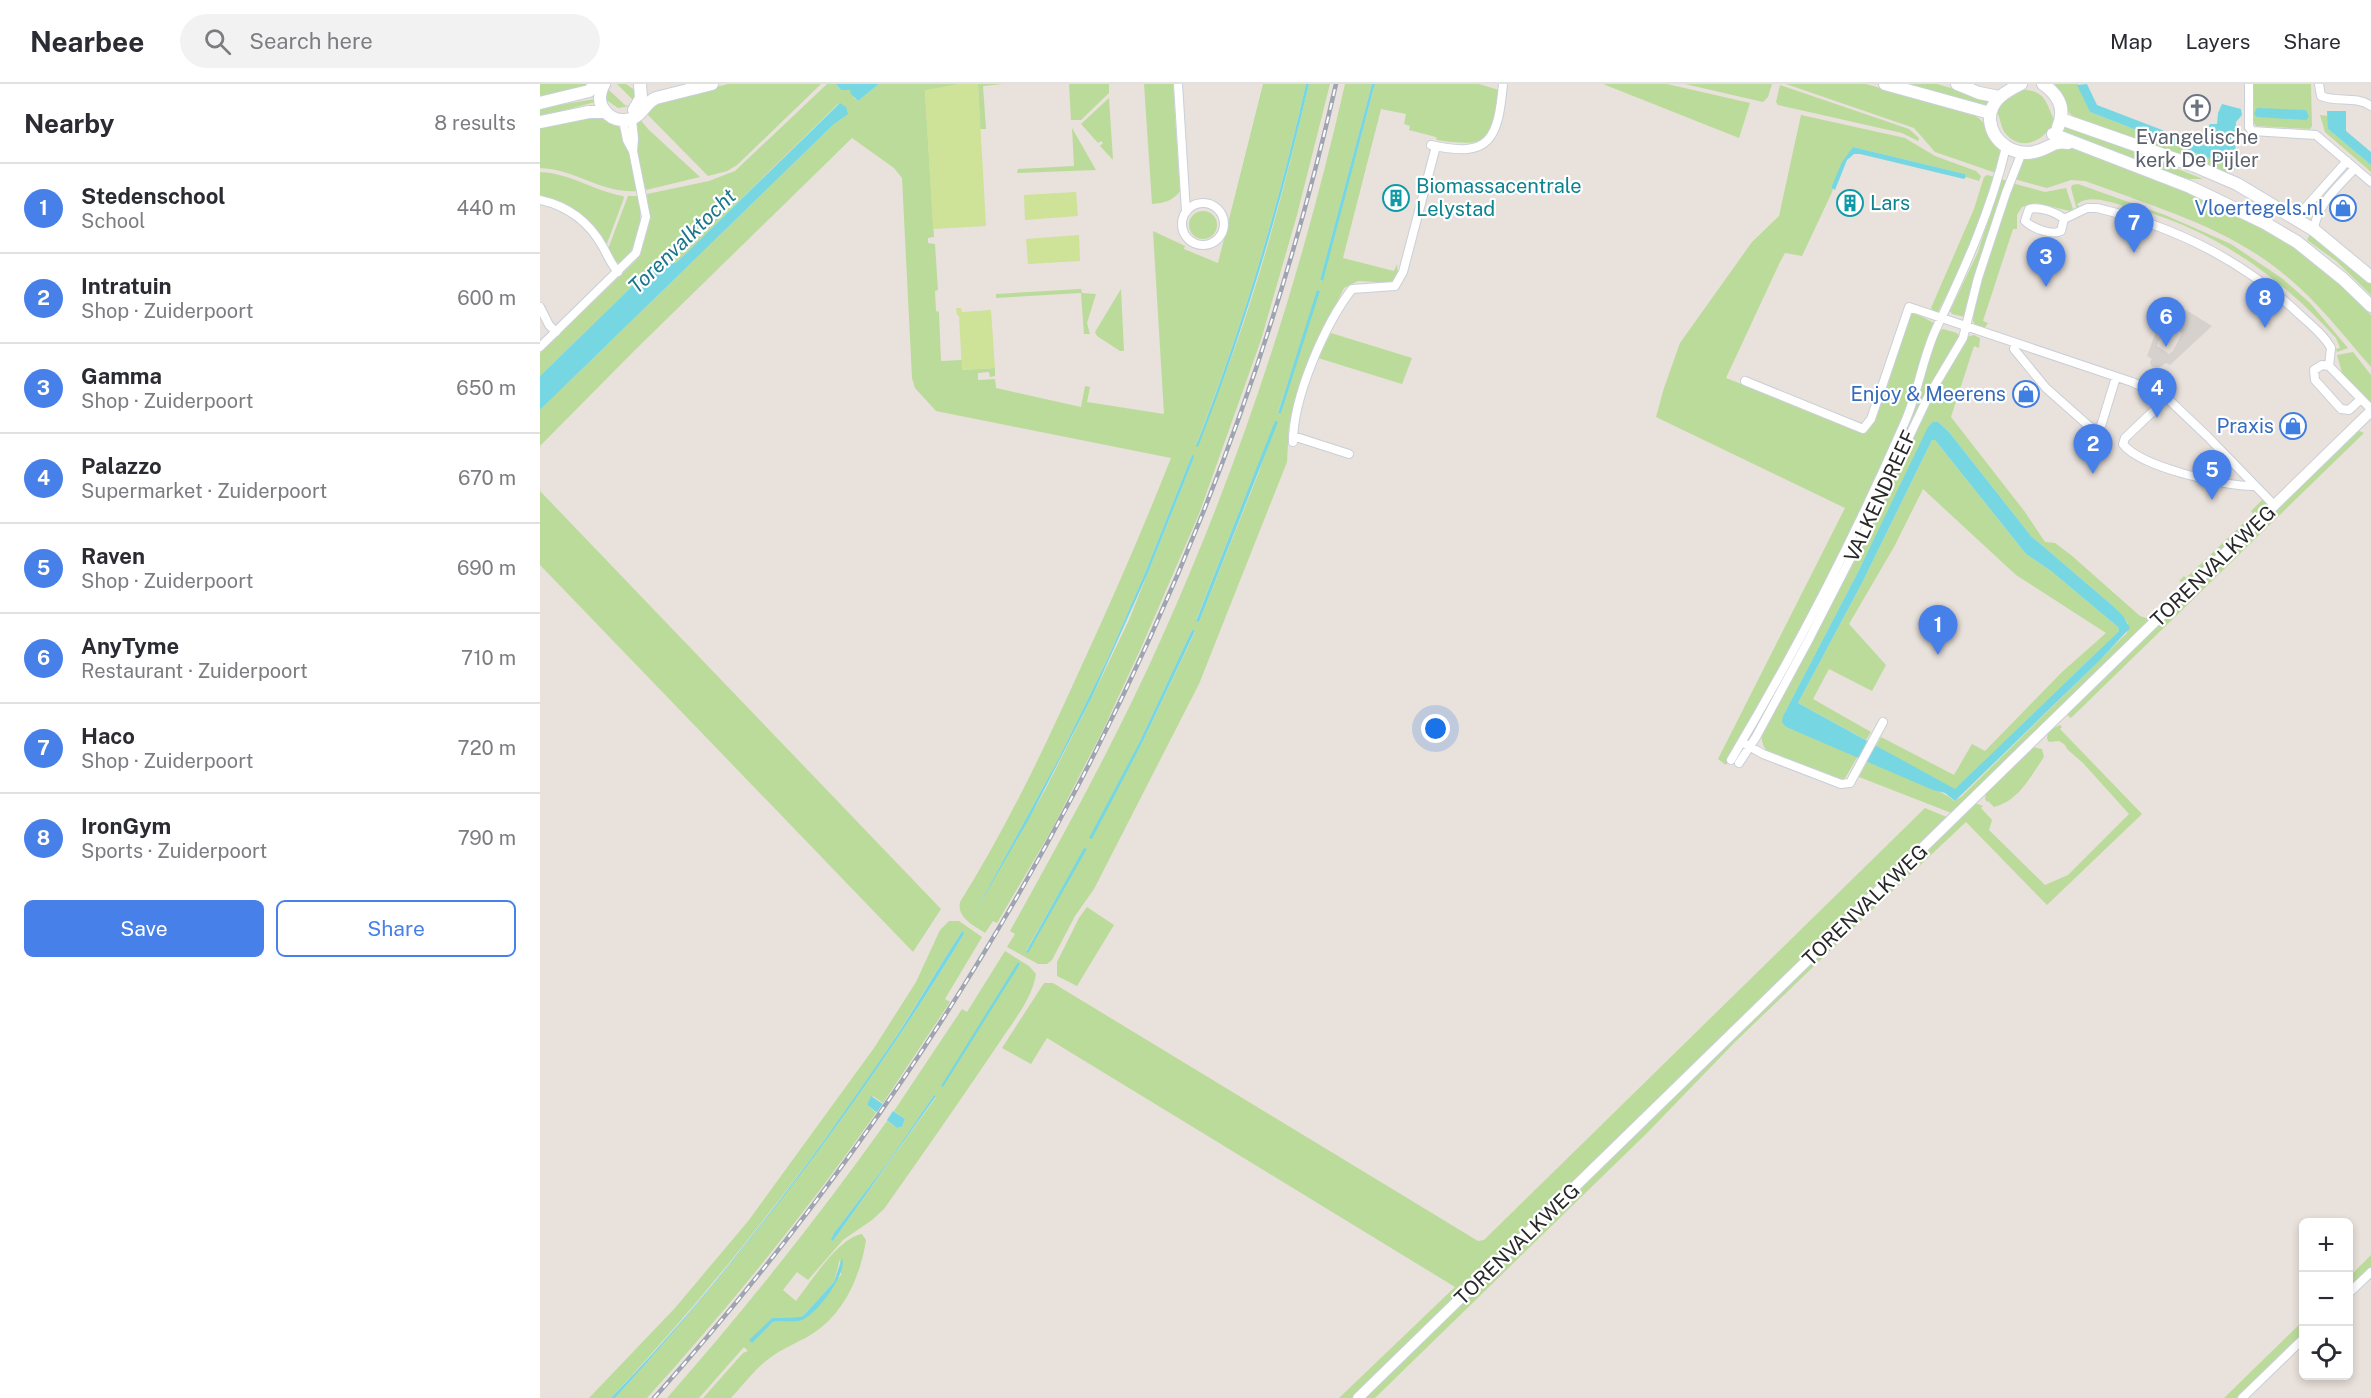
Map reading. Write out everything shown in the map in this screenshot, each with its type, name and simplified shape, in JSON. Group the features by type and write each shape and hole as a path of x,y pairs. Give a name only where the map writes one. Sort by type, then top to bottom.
{"main road":[{"path":"540,122 603,108 628,117 642,112 642,90 656,98 712,84"},
{"path":"1885,84 1956,104 1965,104 1990,117 2004,140 2024,150"},
{"path":"1957,84 1998,93 2017,84 2033,85 2048,93 2062,116 2077,126 2086,127 2216,175 2237,184 2294,216 2371,277"},
{"path":"540,103 590,96 599,86"},
{"path":"599,86 603,108"},
{"path":"2048,86 2060,101 2062,116 2054,138"},
{"path":"1998,93 1990,117 1995,136 2006,147 2024,150 2054,138 2070,139 2076,144 2190,188 2265,223 2297,242 2343,279 2371,306"}],"street":[{"path":"1178,84 1185,212 1183,230 1190,241 1202,245 1209,244 1220,236 1224,222 1222,215 1212,205 1197,204 1185,212"},
{"path":"1349,454 1293,439 1294,420 1316,353 1352,289 1395,286 1403,272 1434,146 1469,150 1482,145 1496,128 1503,84"},
{"path":"2249,84 2249,127 2252,131 2316,135 2371,182"},
{"path":"2319,84 2321,96 2325,98 2363,100 2371,106"},
{"path":"540,347 636,253 646,217 633,151 627,140 628,117"},
{"name":"VALKENDREEF","path":"1746,744 1882,475 1908,415 1929,349 1978,237 2006,147"},
{"name":"VALKENDREEF","path":"1735,761 1814,631 1928,397 1963,338 1978,278 2016,164 2024,150"},
{"path":"2294,216 2351,164"},
{"path":"2314,230 2315,218 2320,209 2351,164"},
{"path":"540,200 555,203 575,214 591,229 610,263 618,272"},
{"path":"2035,207 2064,219 2061,231 2054,233 2025,221 2029,209 2035,207"},
{"path":"2064,219 2087,208 2097,208 2172,231 2224,257 2267,286 2306,320 2331,348 2330,366 2371,410"},
{"path":"540,307 549,326 556,332"},
{"path":"1745,381 1863,429 1871,419 1908,307 2116,377 2150,389 2167,398 2275,506"},
{"path":"2016,344 2014,350 2046,388 2090,427 2096,429 2100,426 2116,377"},
{"path":"2330,366 2319,366 2314,370 2314,380 2342,409 2349,410 2361,399"},
{"path":"2167,398 2125,438 2123,444 2128,451 2174,470 2238,486 2255,486"},
{"name":"TORENVALKWEG","path":"1358,1398 2371,410"},
{"path":"1746,744 1763,754 1841,784 1850,783 1883,722"},
{"path":"2353,1290 2371,1272"},
{"path":"2242,1398 2299,1343"}],"green space":[{"path":"540,84 591,84 587,88 540,97"},
{"path":"611,84 609,90 626,106 631,105 633,100 631,106 618,108 605,99"},
{"path":"617,84 626,84 636,91 633,100"},
{"path":"728,84 821,84 737,165 727,171 708,176 647,114 655,102"},
{"path":"827,84 836,84 841,90 851,90 858,101 879,84 959,84 925,91 934,237 928,238 928,243 935,244 938,290 935,291 936,311 939,312 941,361 962,360 962,370 995,368 995,376 990,377 989,372 978,373 978,380 995,379 996,388 1081,407 1085,386 1090,387 1087,402 1164,414 1153,231 1185,246 1184,249 1218,263 1263,84 1306,84 1258,267 1229,357 1196,445 1215,402 1247,313 1274,222 1309,84 1330,84 1297,215 1261,340 1199,514 1103,730 1050,833 997,923 993,921 985,933 963,917 960,902 1009,816 1054,727 1150,511 1171,458 936,411 915,388 912,378 902,178 894,168 852,138 540,446 540,410 834,124 847,114 843,106 838,104 679,260 675,263 655,264 540,376 540,353 636,260 642,249 649,224 647,194 709,181 735,171","holes":["1192,455 1193,460 1129,620 1092,697 1045,790 973,916 1059,758 1108,658"]},
{"path":"959,84 978,84 986,226 933,229 925,90"},
{"path":"978,84 1003,84 983,86 986,129 980,129"},
{"path":"1069,84 1109,84 1109,93 1081,120 1071,120"},
{"path":"1144,84 1173,84 1180,191 1168,201 1152,204"},
{"path":"1345,84 1372,84 1320,280 1322,281 1375,84 1479,84 1499,90 1495,120 1491,130 1486,137 1468,143 1437,140 1436,137 1409,130 1410,126 1404,124 1406,114 1381,109 1343,258 1394,271 1397,264 1398,275 1392,283 1358,281 1344,288 1312,354 1289,425 1287,462 1199,684 1094,889 1075,916 1052,960 1047,964 1038,964 1007,947 1015,934 1010,931 1108,749 1145,675 1191,570 1244,434 1267,365 1310,226","holes":["1318,290 1280,413 1278,412","1275,422 1259,472 1199,622 1196,620","1192,630 1195,632 1142,743 1090,838 1140,741","1084,849 1086,850 1028,952 1026,951"]},
{"path":"1603,84 1667,84 1750,103 1739,138"},
{"path":"1685,84 1772,84 1768,97 1763,102"},
{"path":"1786,84 1866,84 1972,114 1986,125 1997,141 2000,155 1996,173 1935,152 1914,128"},
{"path":"1901,84 1937,84 1992,100 1988,109"},
{"path":"2055,84 2078,84 2090,112 2229,166 2227,177 2075,118 2066,110"},
{"path":"2254,84 2311,84 2312,126 2310,129 2256,126 2252,120"},
{"path":"1780,85 1909,129 1919,138 1918,141 1902,133 1778,105 1776,102"},
{"path":"2023,90 2041,96 2055,121 2040,138 2033,142 2019,143 2005,133 1996,111 2007,98"},
{"path":"1109,98 1113,160 1100,146 1103,143 1101,141 1098,143 1081,124"},
{"path":"595,99 595,102 540,117 540,108"},
{"path":"596,114 613,122 622,132 631,157 638,191 612,189 565,172 540,168 540,127"},
{"path":"1801,115 1905,138 1935,156 1976,171 1981,176 1979,181 1966,177 1965,174 1853,147 1831,188 1833,190 1802,256 1785,253 1780,262 1726,378 1866,433 1878,413 1909,315 1915,313 1934,323 1908,407 1885,463 1775,680 1726,765 1718,759 1845,508 1656,417 1680,343 1752,242 1779,216"},
{"path":"2320,115 2328,116 2328,129 2371,165 2371,172 2325,132"},
{"path":"639,118 700,177 646,190 636,144"},
{"path":"2064,124 2203,179 2189,179 2174,175 2060,133"},
{"path":"1072,128 1096,170 1017,173 1018,169 1074,166"},
{"path":"2063,145 2087,152 2238,213 2316,261 2371,315 2371,367 2305,293 2280,271 2235,241 2187,218 2085,181 2071,180 2047,188 2014,179 2021,161 2025,158"},
{"path":"540,172 562,175 623,196 606,246 553,199 540,196"},
{"path":"1987,175 1995,177 1976,236 1937,314 1931,308 1974,209 1984,177"},
{"path":"2001,179 2007,181 1965,317 1952,314 1950,311 1978,252"},
{"path":"2012,183 2045,192 2066,188 2074,212 2036,203 2022,207 2017,215 2017,229 2013,229 1983,321 1988,323 1984,329 1976,326 1973,321 1976,292"},
{"path":"2078,184 2165,215 2231,244 2283,279 2310,303 2348,348 2337,352 2336,349 2340,348 2336,338 2314,315 2265,273 2239,255 2211,238 2152,213 2093,199 2077,204 2080,208 2077,210 2071,188 2072,185"},
{"path":"1076,192 1078,216 1025,220 1024,195"},
{"path":"628,196 639,196 639,232 633,248 622,263 614,262 608,249"},
{"path":"1203,211 1213,215 1217,225 1213,235 1203,239 1193,235 1189,225 1193,215"},
{"path":"2310,234 2371,282 2371,295 2336,261 2307,240"},
{"path":"1079,235 1080,261 1028,264 1026,239"},
{"path":"1081,289 1082,293 1096,294 1087,323 1090,334 1084,334 1081,293 996,298 996,294"},
{"path":"1121,289 1124,351 1120,351 1097,336 1095,332"},
{"path":"956,308 961,308 962,312 991,310 995,368 962,370 959,316"},
{"path":"1940,330 1957,333 1961,338 1907,428 1932,347"},
{"path":"1331,333 1412,358 1402,384 1318,358"},
{"path":"1974,335 1980,338 1979,348 1974,346 1951,417 2025,512 2045,542 2055,543 2071,555 2140,616 2146,618 2153,612 2155,614 1954,814 1859,777 1868,760 1928,786 1954,801 1961,797 2127,633 2128,623 2113,606 2031,536 1949,432 1938,422 1934,422 1783,716 1786,727 1858,756 1844,780 1840,780 1769,753 1763,745 1762,731 1928,400 1966,337"},
{"path":"2353,352 2371,375 2371,403 2342,373 2337,355"},
{"path":"2357,430 2364,433 2071,718 2068,716 2068,710"},
{"path":"1932,440 1935,440 2026,554 2051,571 2118,627 2119,631 1955,790 1876,746 1881,737 1954,775 1972,744 1985,751 2062,672 2106,633 2016,575 1923,489 1894,547 1849,624 1886,665 1872,691 1829,669 1813,699 1871,732 1866,740 1798,703 1862,583"},
{"path":"540,491 941,909 913,952 540,565"},
{"path":"2263,499 2266,502 2266,508 2187,584 2179,581 2184,576 2186,578 2253,514 2251,511"},
{"path":"2060,725 2062,727 2060,729 2142,814 2047,905 1966,822 1870,912 1867,909 1975,803 1983,806 1981,808 1992,820 1989,830 2045,885 2068,875 2129,814 2064,744 2059,741 2049,742 2048,731"},
{"path":"2033,747 2042,749 2044,757 2023,787 2003,804 1994,807 1987,802 1986,791"},
{"path":"1925,808 1949,818 1355,1398 1339,1398 1455,1287 1047,1038 1031,1064 1002,1048 1044,983 1053,983 1478,1241 1484,1240"},
{"path":"1087,907 1114,925 1077,986 1057,976 1057,962"},
{"path":"1860,916 1863,919 1735,1042 1647,1133 1375,1398 1361,1398"},
{"path":"949,921 959,921 982,937 945,999 950,1002 883,1103 873,1096 867,1105 876,1113 822,1187 737,1294 647,1398 615,1398 711,1288 801,1174 844,1116 925,996 964,934 963,930 854,1098 755,1231 611,1398 589,1398 675,1308 749,1220 874,1048 916,982 940,930"},
{"path":"1005,951 1029,966 1036,974 1034,984 1020,1012 884,1209 843,1240 808,1280 797,1272 783,1290 796,1301 835,1252 853,1237 862,1234 866,1240 856,1279 835,1314 815,1332 768,1359 731,1398 703,1398 743,1353 748,1351 744,1347 699,1398 667,1398 780,1262 887,1121 897,1128 902,1127 905,1119 894,1111 962,1009 967,1012","holes":["934,1095 936,1097 833,1241 834,1233 889,1161","840,1259 841,1275 803,1319 773,1322 752,1342 750,1340 772,1318 804,1315 834,1282"]},
{"path":"2371,1255 2371,1267 2353,1285 2353,1273"},
{"path":"2299,1325 2299,1337 2237,1398 2224,1398"}],"shaded area":[{"path":"2168,299 2212,326 2170,365 2166,363 2157,369 2151,366 2152,359 2147,356","holes":["2170,326 2182,333 2173,351 2169,354 2157,346"]}],"water":[{"path":"836,84 879,84 858,101 850,93 851,90 841,90"},
{"path":"1306,84 1309,84 1274,222 1231,358 1198,447 1196,446 1229,357 1258,267"},
{"path":"1372,84 1375,84 1323,281 1320,280"},
{"path":"2087,84 2097,105 2196,143 2199,142 2210,124 2217,124 2222,104 2241,109 2242,115 2236,122 2235,169 2233,171 2229,166 2090,112 2077,85"},
{"path":"840,103 846,107 848,114 834,124 540,410 540,376 655,264 675,263 679,260"},
{"path":"2257,108 2306,110 2309,117 2306,120 2257,117 2254,114"},
{"path":"2327,111 2346,111 2346,131 2371,152 2371,165 2328,129"},
{"path":"1853,147 1965,174 1966,177 1964,179 1854,154 1847,160 1835,190 1831,188 1842,162"},
{"path":"1317,290 1320,291 1281,413 1278,413"},
{"path":"1275,421 1278,422 1199,622 1196,621"},
{"path":"1933,422 1938,422 1949,432 2031,536 2113,606 2130,628 1955,801 1945,793 1933,790 1786,727 1782,722 1928,427","holes":["1932,440 1935,440 2026,554 2051,571 2118,627 2119,631 1955,789 1798,703 1862,583"]},
{"path":"1192,455 1193,460 1147,575 1092,697 1029,819 973,916 1059,758 1108,658"},
{"path":"1192,630 1195,631 1142,743 1092,839 1089,838 1140,741"},
{"path":"1084,848 1087,849 1028,953 1026,952"},
{"path":"963,930 964,934 925,996 844,1116 756,1232 854,1098"},
{"path":"1018,962 1020,964 943,1087 941,1086"},
{"path":"934,1095 936,1096 833,1241 831,1240 834,1233 889,1161"},
{"path":"871,1096 905,1119 902,1127 897,1128 867,1105"},
{"path":"756,1232 711,1288 663,1344 615,1398 611,1398 685,1317"},
{"path":"842,1258 843,1265 836,1283 815,1310 799,1321 773,1322 752,1343 749,1340 772,1318 804,1315 834,1282"}],"pier":[{"path":"885,1101 895,1108 885,1123 874,1116"}],"railway":[{"path":"654,1398 775,1255 886,1104 987,947 1079,784 1159,616 1230,443 1289,266 1336,84"}],"place":[{"name":"Evangelische kerk De Pijler","path":"2197,108"},
{"name":"Biomassacentrale Lelystad","path":"1396,198"},
{"name":"Lars","path":"1850,203"},
{"name":"Vloertegels.nl","path":"2343,208"},
{"name":"Haco","path":"2134,253"},
{"name":"Gamma","path":"2046,287"},
{"name":"IronGym","path":"2265,328"},
{"name":"AnyTyme","path":"2166,347"},
{"name":"Enjoy & Meerens","path":"2026,394"},
{"name":"Palazzo","path":"2157,418"},
{"name":"Praxis","path":"2293,426"},
{"name":"Intratuin","path":"2093,474"},
{"name":"Raven","path":"2212,500"},
{"name":"Stedenschool","path":"1938,655"}],"water label":[{"name":"Torenvalktocht","path":"682,241"}]}
